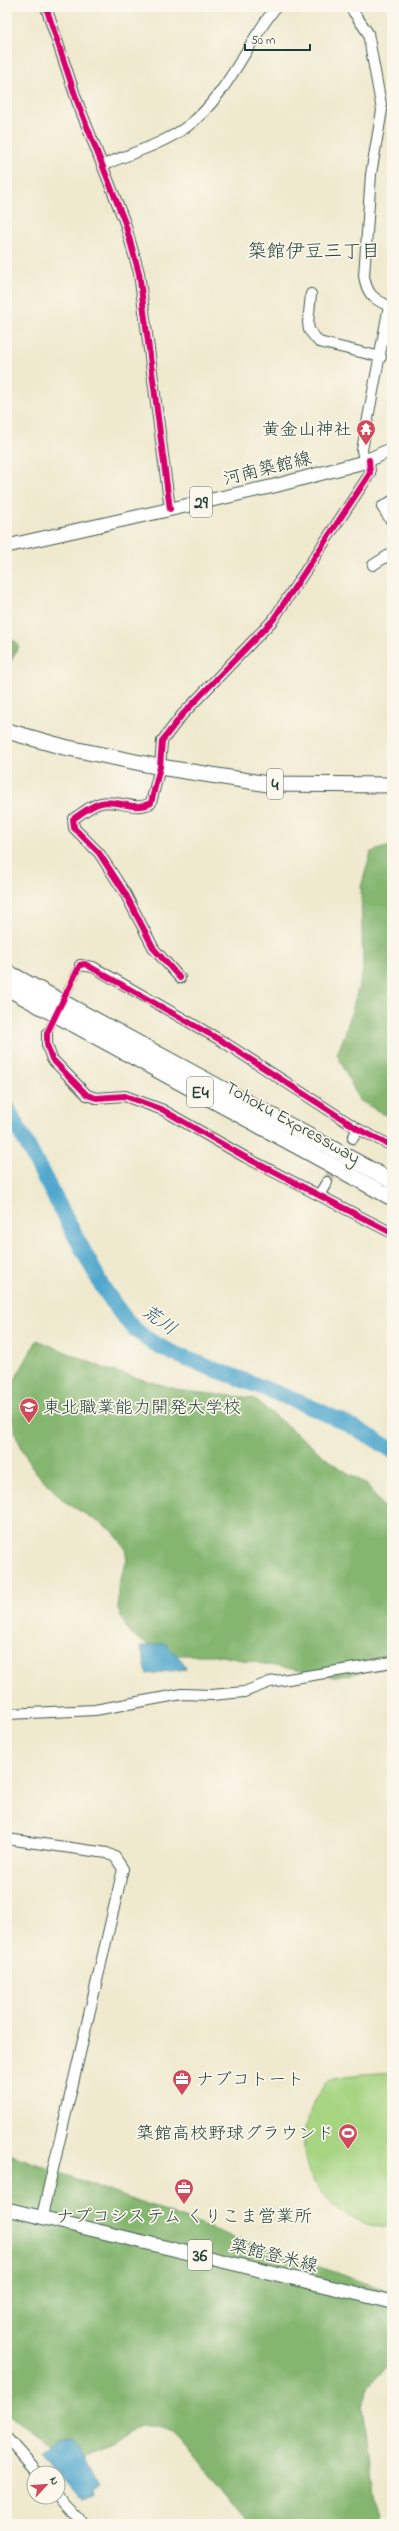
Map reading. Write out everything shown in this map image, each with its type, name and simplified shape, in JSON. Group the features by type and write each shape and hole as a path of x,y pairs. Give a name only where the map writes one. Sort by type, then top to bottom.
{"highway":[{"name":"4","path":"7,731 64,746 160,767 268,784 392,785"},
{"name":"Tohoku Expressway","path":"7,972 392,1181"},
{"name":"Tohoku Expressway","path":"7,988 392,1198"}],"main road":[{"name":"河南築館線","path":"7,546 274,486 366,461 392,448"},
{"name":"築館登米線","path":"7,2209 42,2216 392,2302"}],"street":[{"path":"46,7 77,101 126,223 139,273 170,509"},
{"path":"103,165 164,140 189,125 211,103 276,7"},
{"path":"180,978 154,949 125,892 99,853 74,828 72,823 73,819 102,802 136,807 144,807 151,803 160,767 162,741 182,714 273,620 370,473 362,450 381,357 389,306 374,300 366,289 364,276 371,174 382,110 368,33 350,7"},
{"path":"311,294 308,323 309,330 319,342 381,357"},
{"path":"392,501 382,508 392,522"},
{"path":"373,565 392,553"},
{"path":"80,965 93,967 222,1041 355,1133 392,1146"},
{"path":"48,1034 47,1045 52,1060 86,1095 96,1098 125,1096 140,1100 163,1110 245,1157 392,1233"},
{"path":"319,1195 328,1182"},
{"path":"7,1714 95,1710 182,1694 212,1695 244,1692 276,1681 392,1662"},
{"path":"7,1839 107,1853 115,1857 123,1869 42,2216"},
{"path":"7,2438 31,2465"},
{"path":"66,2505 84,2524"}],"green space":[{"path":"7,640 15,641 19,646 7,669"},
{"path":"392,845 392,1119 359,1100 337,1054 345,1034 363,971 361,887 371,852"},
{"path":"37,1340 106,1369 183,1391 253,1398 332,1463 367,1485 392,1519 392,1663 386,1668 335,1677 215,1655 165,1655 130,1634 118,1610 118,1585 127,1560 125,1548 112,1530 65,1502 32,1468 17,1438 11,1416 8,1392"},
{"name":"築館高校野球グラウンド","path":"392,2072 392,2227 378,2227 351,2217 338,2209 327,2199 311,2175 306,2162 304,2138 306,2123 312,2108 322,2089 329,2081 343,2076"},
{"path":"7,2153 236,2238 392,2292 392,2365 376,2378 369,2388 363,2407 378,2524 248,2524 184,2445 172,2433 159,2426 140,2426 114,2444 81,2458 47,2443 7,2414"}],"water":[{"path":"165,1643 183,1662 186,1669 147,1674 141,1647"},
{"path":"71,2437 77,2443 99,2486 92,2491 93,2496 82,2500 66,2482 66,2465 51,2465 41,2453 57,2439"}],"waterway":[{"name":"荒川","path":"7,1107 102,1286 123,1316 137,1331 159,1346 196,1363 274,1392 335,1418 374,1438 392,1450"}],"tunnel":[{"path":"47,1033 80,965"},
{"path":"327,1182 353,1138"}],"cycle path":[{"path":"46,7 77,101 125,223 139,273 170,509"},
{"path":"180,978 154,949 125,893 99,853 74,828 73,819 101,803 107,802 132,806 151,803 160,767 162,741 182,715 273,620 367,478 370,473 369,460"},
{"path":"392,1146 358,1129 222,1041 85,964 80,965 47,1033 47,1045 52,1059 87,1095 96,1098 125,1096 163,1110 245,1157 392,1233"}],"place":[{"name":"黄金山神社","path":"366,446"},
{"name":"東北職業能力開発大学校","path":"29,1424"},
{"name":"ナブコトート","path":"182,2096"},
{"name":"築館高校野球グラウンド","path":"348,2150"},
{"name":"ナプコシステム くりこま営業所","path":"184,2205"}],"district":[{"name":"築館伊豆三丁目","path":"314,250"}]}
